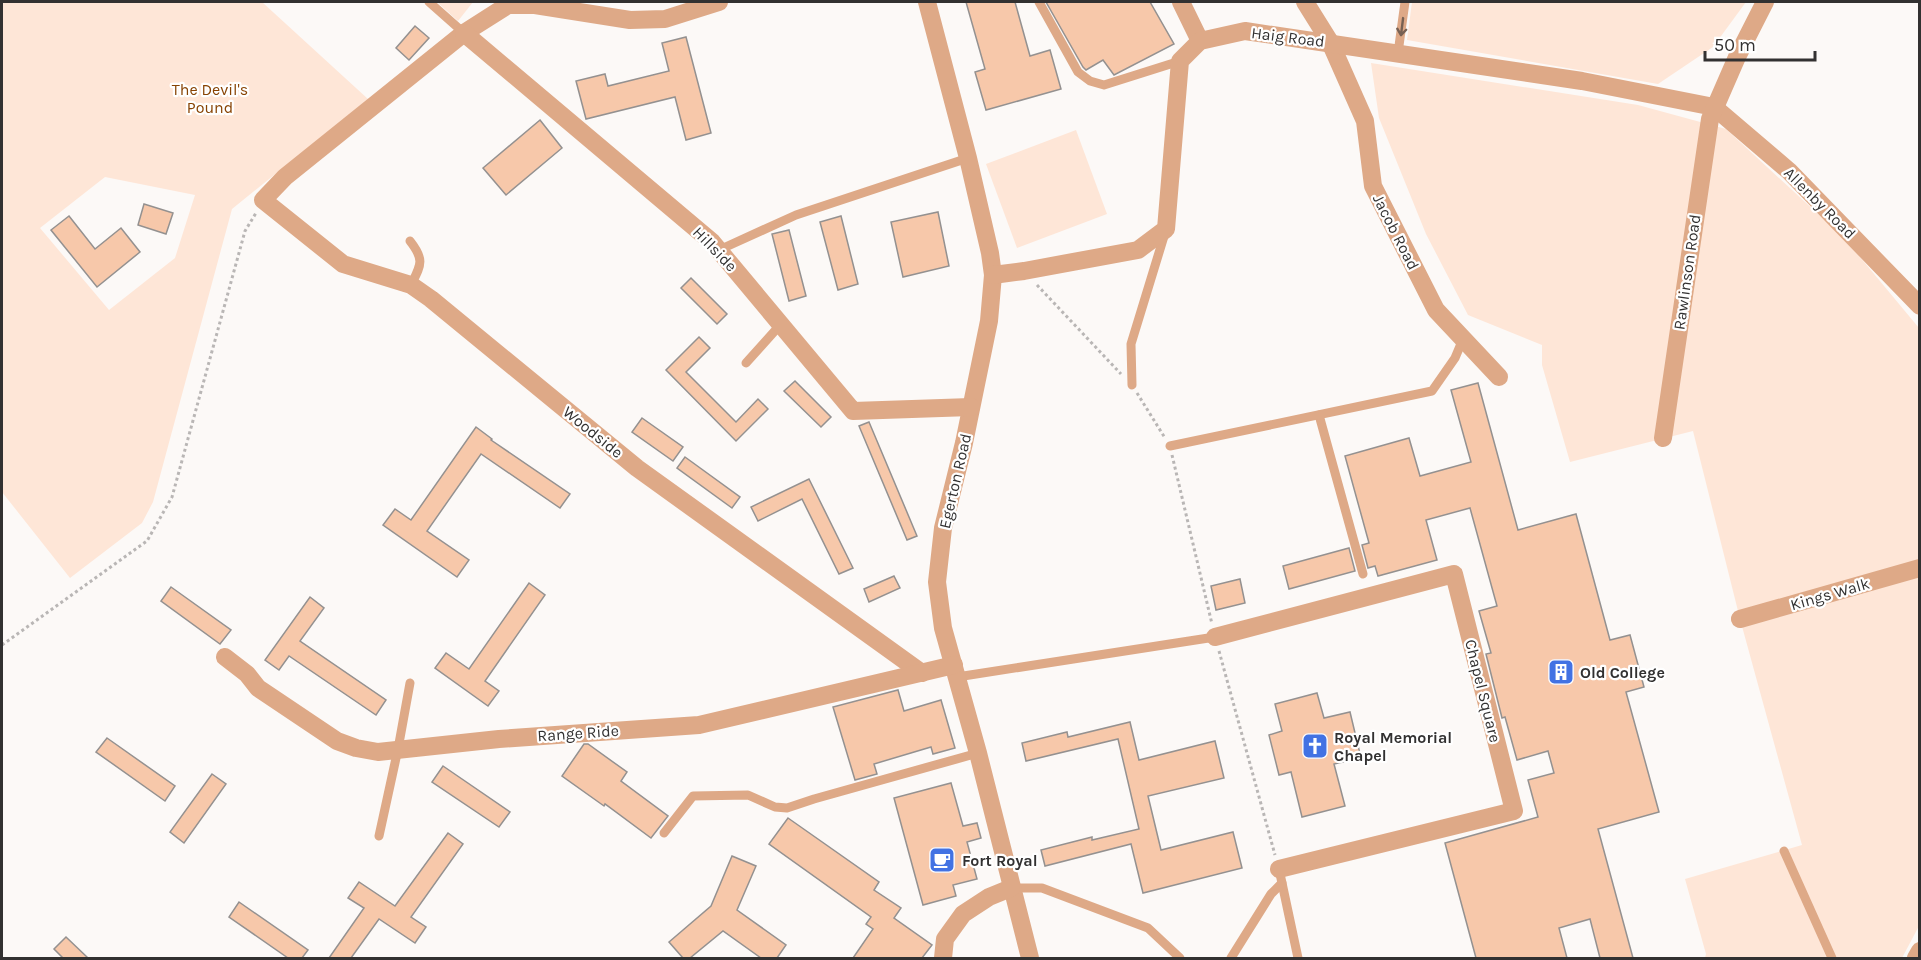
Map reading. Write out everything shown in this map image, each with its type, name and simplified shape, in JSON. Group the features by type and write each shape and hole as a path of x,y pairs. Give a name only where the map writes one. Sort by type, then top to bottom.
{"street":[{"path":"263,200 285,177 464,33 508,5 535,5 630,20 665,19 715,2"},
{"name":"Egerton Road","path":"927,2 968,158 993,275 989,321 944,528 937,582 943,628 978,753 1030,958"},
{"path":"993,275 1024,272 1138,250 1166,229 1180,61 1200,40 1181,2"},
{"name":"Jacob Road","path":"1305,2 1330,42 1365,121 1373,186 1436,310 1499,377"},
{"name":"Rawlinson Road","path":"1663,438 1710,119 1737,57 1765,2"},
{"name":"Haig Road","path":"1200,40 1245,31 1330,42 1582,81 1714,107"},
{"name":"Hillside","path":"464,33 712,242 853,411 971,407"},
{"name":"Allenby Road","path":"1714,107 1790,171 1920,306"},
{"name":"Woodside","path":"263,200 343,264 411,285 431,299 637,468 922,673"},
{"name":"Kings Walk","path":"1740,619 1920,568"},
{"name":"Chapel Square","path":"1215,637 1454,574 1514,811 1281,875"},
{"name":"Range Ride","path":"225,657 247,674 258,688 338,741 356,748 378,752 499,738 699,725 922,673 956,671"},
{"path":"943,958 945,939 963,914 989,897 1011,888"},
{"path":"1916,958 1920,951"}],"lane":[{"path":"429,2 464,33"},
{"path":"1039,2 1078,72 1090,81 1104,85 1180,61"},
{"path":"1398,53 1405,2"},
{"path":"719,250 796,215 968,158"},
{"path":"1132,385 1131,344 1166,229"},
{"path":"410,241 421,260 411,285"},
{"path":"746,363 781,324"},
{"path":"1170,446 1432,391 1455,358 1463,339"},
{"path":"1319,415 1363,574"},
{"path":"956,671 1215,637"},
{"path":"379,836 410,683"},
{"path":"664,833 693,796 748,795 775,807 787,808 978,753"},
{"path":"1785,851 1832,958"},
{"path":"1232,958 1281,875"},
{"path":"1281,875 1298,958"},
{"path":"1011,888 1042,888 1148,928 1180,958"}],"path":[{"path":"2,645 147,541 171,497 245,231 263,200"},
{"path":"1024,272 1132,385 1170,446 1215,637 1281,875"}],"green space":[{"name":"The Devil's Pound","path":"2,2 262,2 368,99 232,209 153,502 142,523 70,578 2,492","holes":["105,177 195,195 175,258 109,310 40,228"]},
{"path":"437,2 473,2 458,21"},
{"path":"1412,2 1746,2 1713,47 1658,84 1407,40"},
{"path":"1371,63 1638,105 1726,129 1845,239 1919,328 1920,924 1902,958 1705,958 1706,954 1685,879 1802,845 1740,619 1693,431 1570,462 1542,365 1542,345 1468,315 1426,234 1379,118"},
{"path":"1076,130 1107,214 1017,248 986,164"}],"building":[{"path":"966,2 1015,2 1030,56 1050,50 1061,89 986,110 975,72 985,69"},
{"path":"1046,2 1150,2 1174,44 1114,75 1103,60 1086,70"},
{"path":"415,26 429,38 409,60 396,48"},
{"path":"686,37 711,133 686,140 675,97 586,119 576,81 605,74 608,86 669,71 662,43"},
{"path":"540,120 562,148 506,195 483,168"},
{"path":"144,204 173,213 166,234 138,225"},
{"path":"938,212 949,266 903,277 891,222"},
{"path":"69,216 95,249 121,228 140,252 97,287 51,230"},
{"path":"841,216 858,284 838,290 820,222"},
{"path":"789,230 806,296 789,301 772,234"},
{"path":"691,278 727,314 717,324 681,288"},
{"path":"699,337 710,348 686,372 736,422 758,399 768,409 736,441 666,370"},
{"path":"795,381 831,417 821,427 784,391"},
{"name":"Old College","path":"1478,383 1518,530 1576,514 1610,640 1630,635 1644,687 1626,692 1659,812 1598,829 1633,958 1600,958 1590,919 1559,928 1567,958 1476,958 1445,843 1538,817 1528,780 1554,773 1548,751 1517,760 1505,717 1502,718 1486,654 1491,653 1479,611 1497,606 1470,508 1426,520 1437,560 1378,576 1375,566 1368,568 1362,545 1369,543 1345,456 1409,438 1420,476 1471,462 1451,390"},
{"path":"642,418 683,447 673,461 632,432"},
{"path":"869,422 917,536 907,540 859,426"},
{"path":"476,427 491,440 570,494 560,508 481,454 427,531 469,560 457,577 383,525 395,509 411,520"},
{"path":"685,457 740,497 732,508 677,468"},
{"path":"809,479 853,568 839,574 802,499 758,521 751,507"},
{"path":"1349,548 1355,571 1289,589 1283,566"},
{"path":"894,576 900,588 869,602 864,589"},
{"path":"1240,579 1245,603 1216,610 1211,586"},
{"path":"529,583 545,595 485,681 499,691 488,706 435,668 446,653 469,669"},
{"path":"171,587 231,630 220,644 161,601"},
{"path":"310,597 324,608 300,641 386,700 376,715 289,656 279,670 265,660"},
{"path":"898,690 904,711 941,700 955,748 933,754 931,747 874,764 877,774 855,780 833,707"},
{"name":"Royal Memorial Chapel","path":"1317,693 1324,718 1350,712 1361,758 1334,764 1345,806 1302,817 1291,772 1279,775 1269,735 1282,731 1275,704"},
{"path":"1130,722 1139,760 1215,741 1224,778 1148,796 1161,850 1233,832 1242,868 1143,893 1131,844 1045,866 1041,850 1092,837 1092,840 1139,829 1118,739 1026,761 1022,743 1067,732 1068,737"},
{"path":"107,738 175,786 165,801 96,752"},
{"path":"584,744 588,744 627,772 621,781 668,816 651,838 562,776"},
{"path":"443,766 510,812 499,827 432,782"},
{"path":"212,774 226,784 184,843 170,832"},
{"name":"Fort Royal","path":"951,783 963,826 977,823 981,838 967,842 977,879 953,885 956,896 923,905 894,798"},
{"path":"788,818 879,882 874,890 901,908 894,918 932,945 922,958 853,958 873,929 866,924 871,917 769,844"},
{"path":"448,833 463,844 411,917 426,927 415,943 379,919 351,958 329,958 364,908 348,898 359,882 395,906"},
{"path":"732,856 756,866 737,910 786,945 777,958 761,958 723,931 690,958 683,958 669,942 711,906"},
{"path":"239,902 308,950 302,958 288,958 229,917"},
{"path":"66,937 88,958 63,958 54,949"}],"place":[{"name":"Old College","path":"1561,672"},
{"name":"Royal Memorial Chapel","path":"1315,746"},
{"name":"Fort Royal","path":"942,860"}]}
